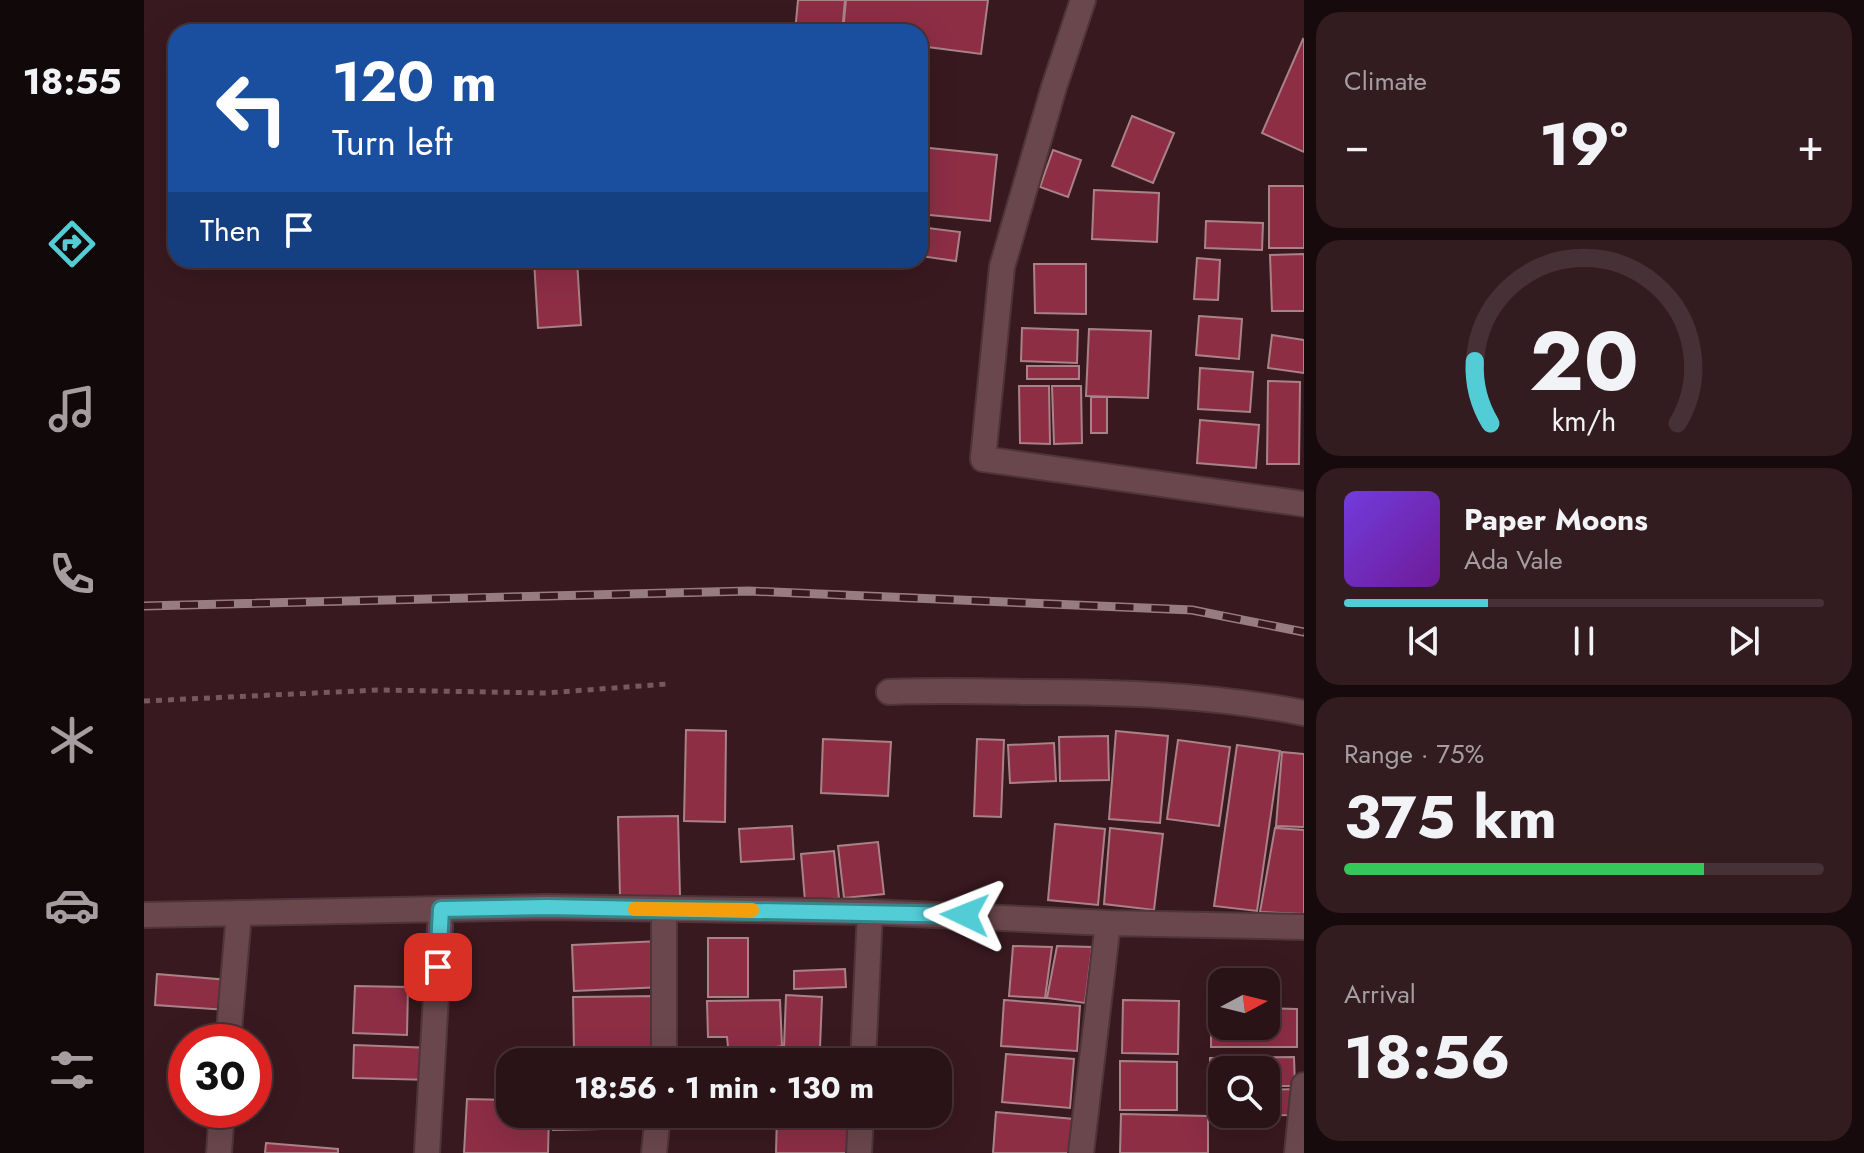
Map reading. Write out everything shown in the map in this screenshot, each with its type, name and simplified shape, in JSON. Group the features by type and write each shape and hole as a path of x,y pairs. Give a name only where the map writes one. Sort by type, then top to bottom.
{"street":[{"path":"1083,0 1054,87 1002,267 983,459 1304,504"},
{"path":"889,692 1119,692 1259,705 1304,713"},
{"path":"144,915 547,907 870,912 1108,923 1304,927"},
{"path":"427,1153 441,909"},
{"path":"664,910 664,1048"},
{"path":"864,1048 870,912"},
{"path":"230,1024 239,913"},
{"path":"1081,1153 1108,923"},
{"path":"1297,1153 1304,1085"},
{"path":"219,1153 221,1128"},
{"path":"654,1153 657,1128"},
{"path":"859,1153 860,1128"}],"path":[{"path":"144,701 379,690 546,693 667,684"}],"building":[{"path":"798,0 845,0 843,24 796,24"},
{"path":"846,0 988,0 981,54 928,47 928,24 844,24"},
{"path":"1304,40 1304,152 1262,133"},
{"path":"1132,116 1174,133 1153,183 1112,166"},
{"path":"928,148 997,155 990,221 928,215"},
{"path":"1053,150 1081,160 1068,197 1040,187"},
{"path":"1269,186 1304,186 1304,248 1269,248"},
{"path":"1094,190 1159,193 1157,242 1092,239"},
{"path":"1206,221 1263,223 1262,250 1205,248"},
{"path":"928,228 960,232 956,261 928,257"},
{"path":"1304,254 1304,311 1272,311 1270,255"},
{"path":"1197,258 1220,260 1218,300 1194,299"},
{"path":"1034,264 1086,264 1086,314 1035,313"},
{"path":"534,268 577,268 581,325 538,328"},
{"path":"1199,316 1242,319 1239,359 1196,355"},
{"path":"1022,328 1078,330 1077,363 1021,361"},
{"path":"1089,329 1151,331 1148,398 1086,396"},
{"path":"1272,335 1304,340 1304,373 1268,368"},
{"path":"1027,366 1079,366 1079,379 1027,379"},
{"path":"1200,368 1253,372 1250,412 1198,409"},
{"path":"1268,381 1300,382 1299,464 1267,464"},
{"path":"1019,386 1049,386 1050,444 1020,443"},
{"path":"1052,386 1081,386 1082,443 1054,444"},
{"path":"1091,397 1107,397 1107,433 1091,433"},
{"path":"1200,420 1259,425 1256,468 1197,463"},
{"path":"686,730 726,731 725,822 684,821"},
{"path":"1116,731 1168,736 1160,823 1109,819"},
{"path":"1108,736 1109,780 1060,781 1059,737"},
{"path":"823,739 891,742 888,796 821,793"},
{"path":"977,739 1004,740 1001,817 974,816"},
{"path":"1178,740 1230,747 1219,826 1167,819"},
{"path":"1054,743 1056,781 1010,783 1008,745"},
{"path":"1237,745 1280,751 1257,911 1214,906"},
{"path":"1282,752 1304,754 1304,827 1276,826"},
{"path":"678,816 680,896 620,897 618,817"},
{"path":"1055,824 1105,829 1098,905 1048,900"},
{"path":"792,826 794,859 741,862 739,829"},
{"path":"1110,828 1163,834 1154,910 1104,904"},
{"path":"1275,828 1304,830 1304,914 1260,912"},
{"path":"878,842 884,894 844,898 838,846"},
{"path":"834,851 839,898 805,901 801,854"},
{"path":"708,938 748,938 748,997 708,997"},
{"path":"661,941 663,987 574,991 572,945"},
{"path":"1013,946 1052,947 1045,998 1009,996"},
{"path":"1057,946 1092,947 1085,1003 1047,998"},
{"path":"845,969 846,987 794,989 794,971"},
{"path":"157,974 229,980 227,1010 155,1005"},
{"path":"355,986 408,987 407,1035 353,1033"},
{"path":"786,995 822,997 820,1048 784,1047"},
{"path":"662,996 663,1048 574,1048 573,997"},
{"path":"780,1000 782,1046 728,1047 727,1037 708,1037 707,1001"},
{"path":"1004,1000 1080,1006 1077,1051 1001,1046"},
{"path":"1123,1000 1179,1001 1178,1054 1122,1053"},
{"path":"1280,1008 1297,1009 1297,1047 1211,1047 1211,1040 1280,1040"},
{"path":"354,1045 433,1048 432,1080 353,1078"},
{"path":"1006,1054 1074,1059 1070,1108 1002,1102"},
{"path":"1280,1057 1294,1057 1295,1086 1280,1086"},
{"path":"1120,1061 1177,1062 1177,1110 1120,1110"},
{"path":"1297,1089 1297,1115 1280,1115 1280,1090"},
{"path":"467,1099 496,1100 496,1128 549,1128 548,1153 464,1153"},
{"path":"996,1112 1074,1119 1071,1153 993,1153"},
{"path":"1121,1114 1208,1116 1208,1153 1120,1153"},
{"path":"553,1128 601,1128 601,1129"},
{"path":"777,1128 858,1128 858,1153 776,1153"},
{"path":"266,1143 338,1149 338,1153 265,1153"}],"railway":[{"path":"144,606 749,591 1192,610 1304,632"}],"slow traffic":[{"path":"635,909 752,910"}],"route":[{"path":"438,967 441,909 547,907 965,915"}]}
